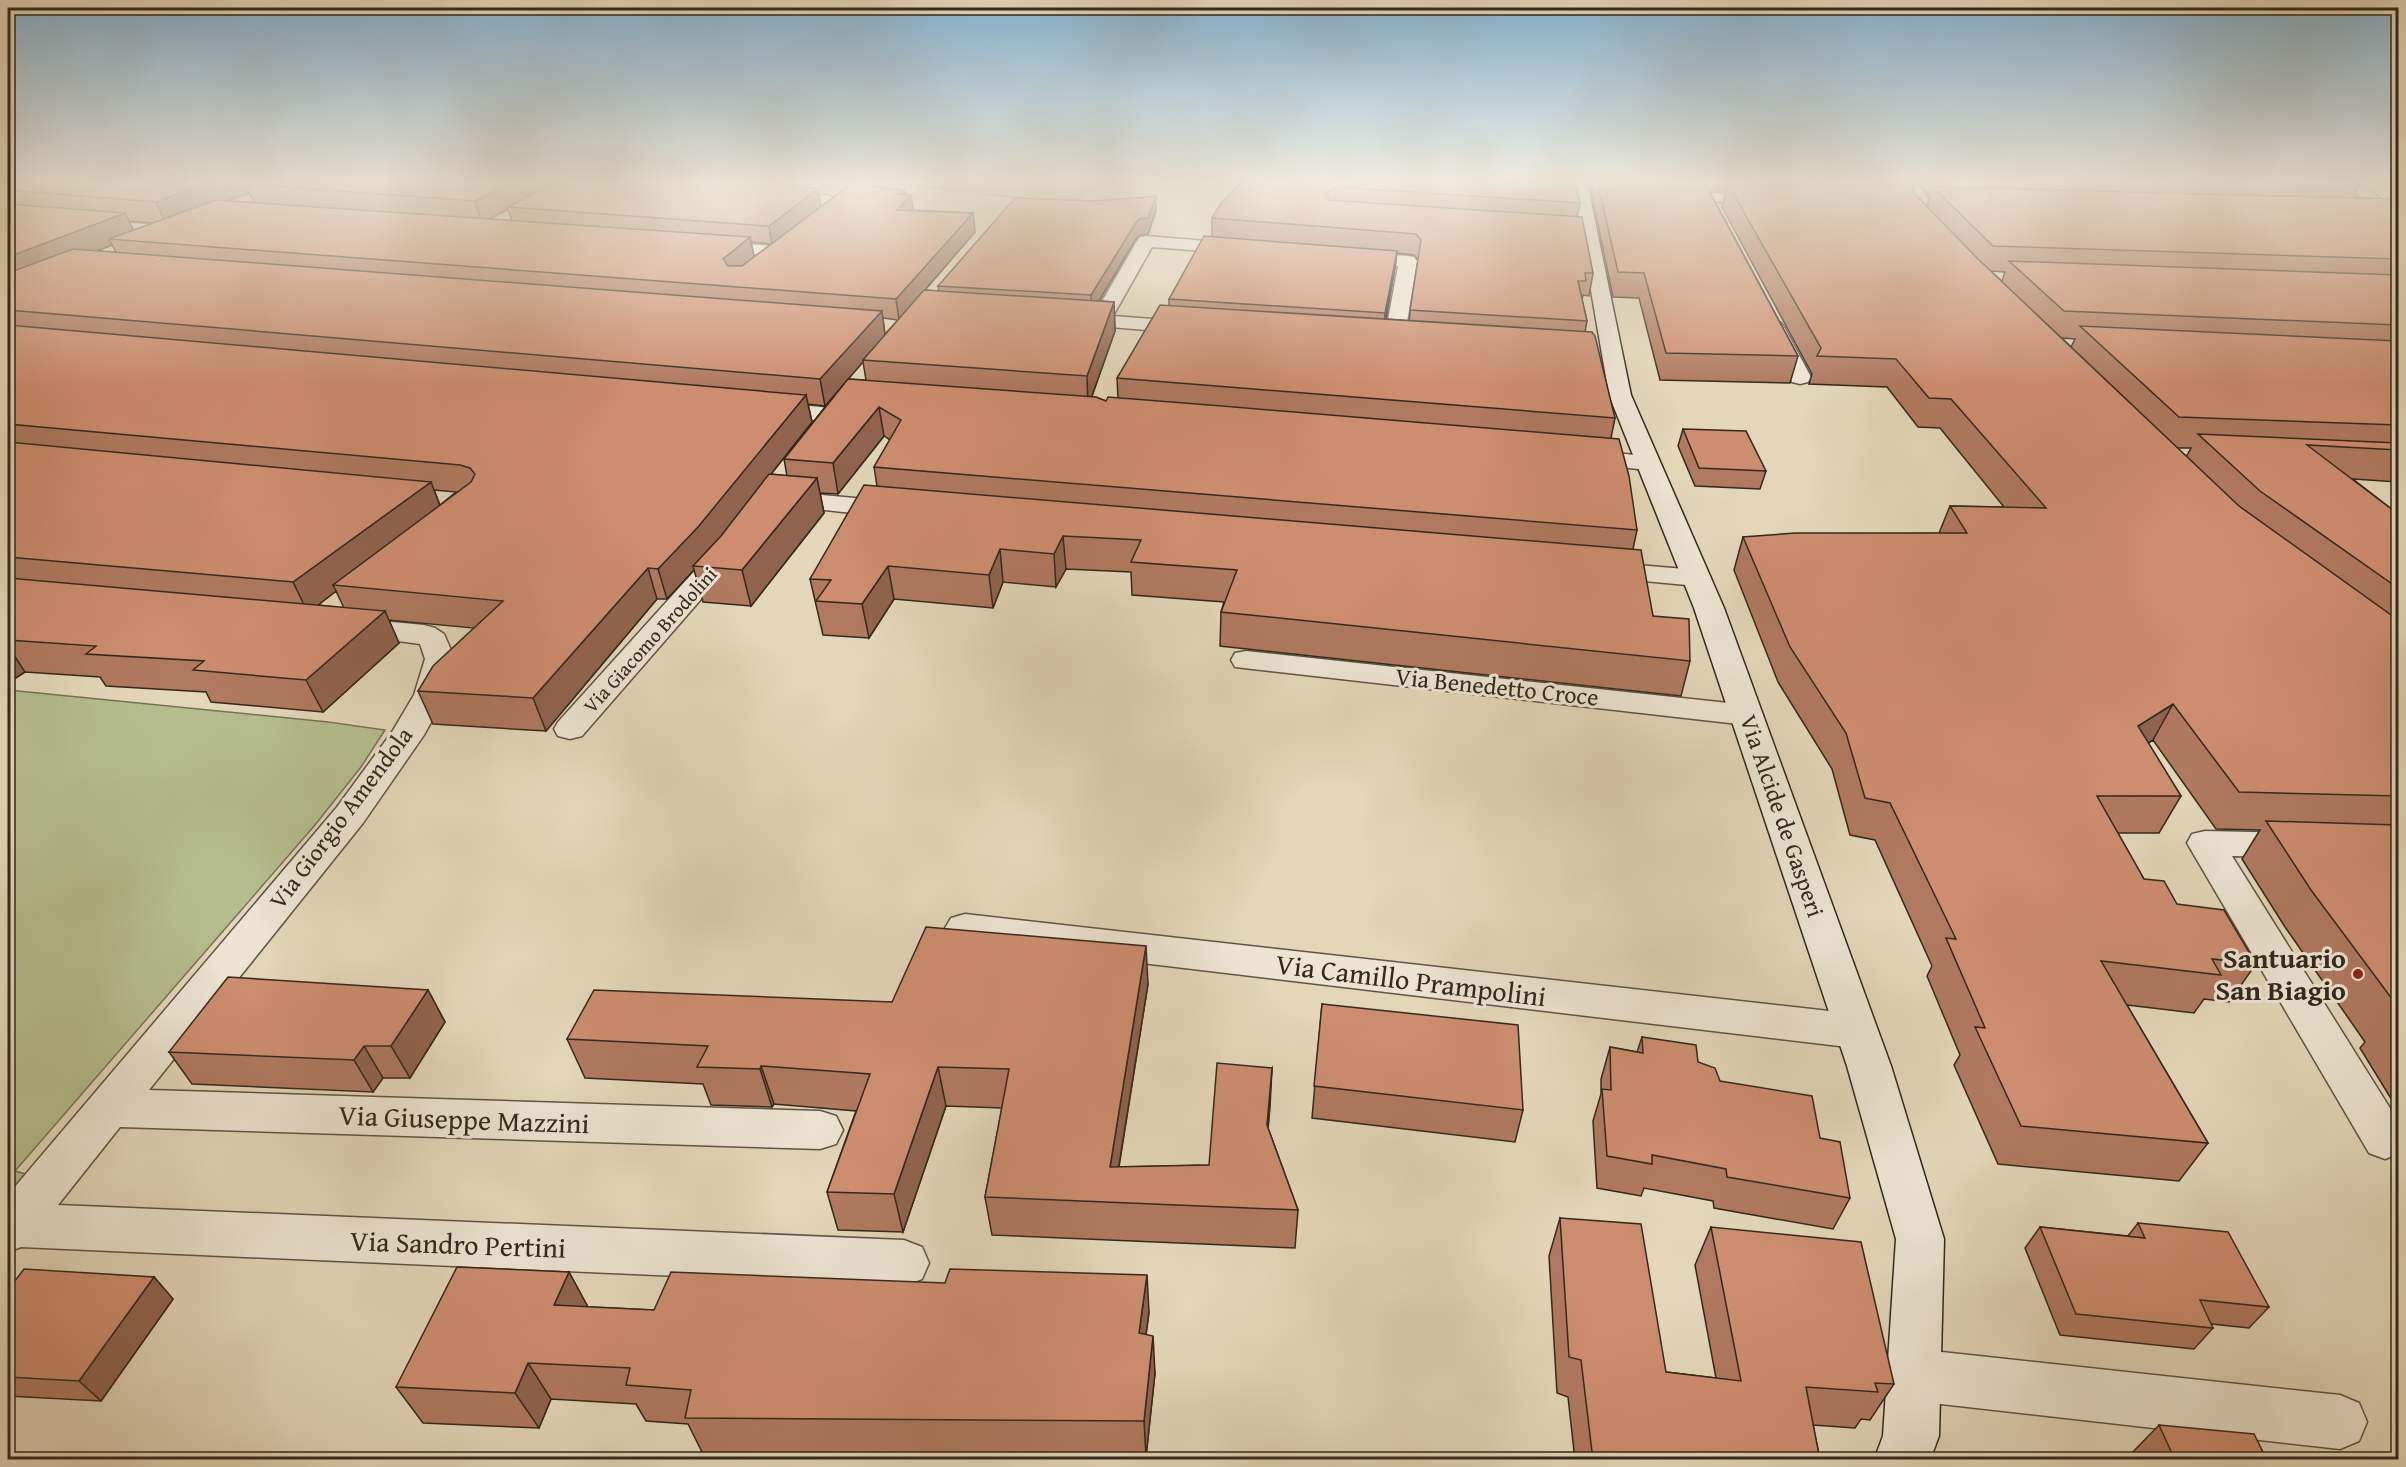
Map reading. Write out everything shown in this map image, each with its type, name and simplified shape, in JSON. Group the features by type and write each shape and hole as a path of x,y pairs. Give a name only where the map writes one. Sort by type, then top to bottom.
{"street":[{"path":"757,265 779,248"},
{"path":"1100,321 1142,248"},
{"path":"1245,248 1265,250"},
{"name":"Via Alcide de Gasperi","path":"1586,248 1601,355 1697,578 1747,715 1856,1030 1920,1239 1911,1436 1902,1460"},
{"path":"1336,256 1408,261 1394,341"},
{"path":"1767,314 1800,377"},
{"path":"1053,318 1218,329"},
{"path":"1371,339 1417,342"},
{"path":"744,407 833,415"},
{"path":"1554,455 1648,463"},
{"path":"771,495 919,511"},
{"name":"Via Giacomo Brodolini","path":"570,729 718,564 740,536"},
{"path":"1578,568 1697,578"},
{"name":"Via Giorgio Amendola","path":"10,1228 350,815 407,735 429,695 440,659 433,640 424,634 330,614"},
{"name":"Via Benedetto Croce","path":"1246,660 1747,715"},
{"path":"2330,846 2205,843 2385,1139"},
{"name":"Via Camillo Prampolini","path":"965,928 1856,1030"},
{"name":"Via Giuseppe Mazzini","path":"109,1108 820,1130"},
{"name":"Via Sandro Pertini","path":"10,1228 904,1263"},
{"path":"1914,1375 2340,1422"}],"green space":[{"path":"8,690 328,722 385,730 361,767 315,825 15,1171 36,1177 8,1210"}],"building":[{"path":"8,248 31,248 8,257"},
{"path":"233,248 736,248 723,259 728,266 742,266 765,248 941,248 896,299"},
{"path":"971,248 1120,248 1091,295 938,286"},
{"path":"1197,248 1364,248 1397,251 1385,313 1169,299"},
{"path":"1420,248 1588,248 1593,273 1585,273 1586,281 1578,281 1587,321 1410,310"},
{"path":"1613,248 1740,248 1798,356 1666,353 1644,273 1618,272"},
{"path":"1765,248 1968,248 2239,506 2398,620 2398,796 2239,792 2173,704 2138,726 2181,796 2097,796 2144,879 2164,881 2177,904 2224,910 2256,964 2212,959 2221,975 2101,961 2208,1143 2021,1126 1975,1027 1985,1028 1946,938 1956,939 1890,803 1865,798 1846,733 1790,647 1743,537 1795,533 1967,533 1950,506 2046,508 1951,399 1929,398 1896,359 1817,356 1821,348"},
{"path":"2070,248 2398,248 2398,259"},
{"path":"73,249 882,311 820,379 8,310 8,273"},
{"path":"2009,261 2398,275 2398,325 2064,311"},
{"path":"924,290 1114,302 1087,376 863,360"},
{"path":"1160,305 1592,332 1595,336 1615,418 1117,378"},
{"path":"8,325 806,395 698,527 658,569 648,568 533,698 418,691 433,666 503,601 333,585 471,482 475,474 470,468 460,465 8,424"},
{"path":"2080,326 2398,341 2398,425 2179,417"},
{"path":"848,379 1096,397 1106,401 1108,397 1619,439 1629,476 1637,530 874,467 901,420 879,407 833,463 784,459"},
{"path":"1683,429 1746,431 1766,471 1699,468"},
{"path":"2198,434 2398,443 2398,450 2307,445 2398,514 2398,588 2260,491"},
{"path":"8,442 431,482 293,582 8,557"},
{"path":"769,474 817,478 742,570 693,566 721,536"},
{"path":"864,485 1641,550 1653,616 1689,619 1690,661 1221,612 1237,570 1131,562 1141,540 1063,536 1054,554 1000,549 989,575 888,566 862,604 816,601 831,580 810,579"},
{"path":"8,578 385,611 306,680 193,670 204,661 86,654 96,646 8,640"},
{"path":"2266,821 2398,825 2398,1007 2311,890"},
{"path":"926,927 1146,946 1110,1167 1209,1165 1217,1063 1272,1068 1267,1125 1298,1210 985,1197 1009,1069 938,1067 894,1194 827,1192 870,1074 761,1066 760,1069 697,1067 708,1046 567,1039 594,990 892,1002"},
{"path":"228,977 428,990 391,1046 364,1046 354,1060 169,1052"},
{"path":"1322,1004 1518,1025 1523,1110 1314,1086"},
{"path":"2392,1010 2398,1011 2398,1021"},
{"path":"1642,1037 1696,1045 1698,1062 1715,1068 1720,1081 1812,1096 1820,1138 1840,1142 1850,1198 1727,1177 1726,1169 1652,1155 1652,1164 1607,1156 1602,1089 1611,1090 1610,1047 1643,1053"},
{"path":"1560,1218 1641,1224 1666,1372 1741,1381 1711,1227 1861,1242 1894,1384 1875,1383 1878,1392 1806,1387 1820,1460 1593,1460 1581,1360 1569,1357"},
{"path":"2138,1223 2228,1232 2269,1307 2200,1300 2213,1328 2076,1314 2040,1227 2145,1238"},
{"path":"457,1267 569,1272 554,1305 654,1310 671,1272 945,1283 950,1269 1147,1275 1139,1333 1153,1336 1144,1421 685,1418 691,1390 626,1385 630,1368 528,1363 515,1393 396,1387"},
{"path":"24,1269 154,1277 79,1381 8,1377 8,1290"},
{"path":"2159,1425 2254,1434 2267,1460 2175,1460"},
{"path":"2350,1455 2390,1460 2352,1460"}],"place":[{"name":"Santuario San Biagio","path":"2358,974"}]}
